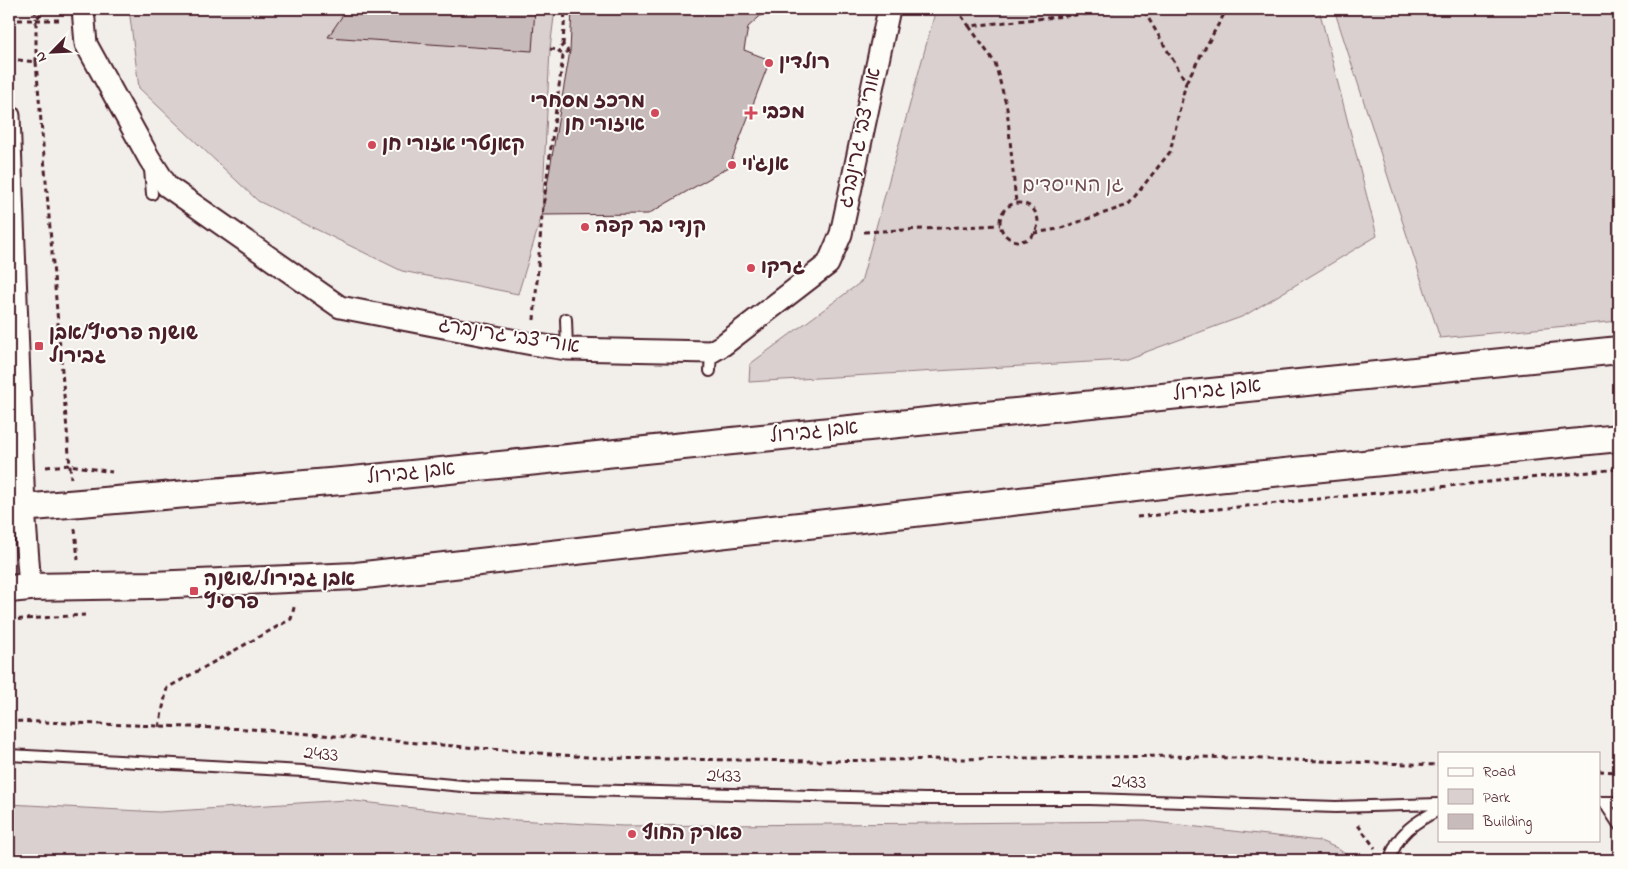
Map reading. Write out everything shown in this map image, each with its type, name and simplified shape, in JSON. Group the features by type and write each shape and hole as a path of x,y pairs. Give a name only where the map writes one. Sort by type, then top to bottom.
{"street":[{"name":"אורי צבי גרינברג","path":"84,14 86,44 149,158 167,186 340,307 532,344 710,361 723,345 828,264 841,234 888,9"},
{"path":"9,116 16,509 20,588 356,576 1215,479 1619,438"},
{"name":"אבן גבירול","path":"16,509 353,480 1619,350"}],"lane":[{"path":"149,158 152,194"},
{"path":"566,319 567,348"},
{"name":"2433","path":"9,755 303,771 473,787 925,799 1090,799 1336,807 1438,804"},
{"path":"1602,802 1619,802"},
{"path":"1602,802 1619,825"},
{"path":"1390,860 1396,845 1404,833 1423,818 1438,810"}],"path":[{"path":"35,9 36,62 80,586"},
{"path":"36,20 44,9"},
{"path":"558,50 563,45 565,9"},
{"path":"956,9 995,62 1006,108 1016,202"},
{"path":"969,26 1132,9"},
{"path":"1142,9 1186,82"},
{"path":"1034,233 1058,229 1128,205 1170,152 1186,82 1227,9"},
{"path":"9,20 36,20 84,14"},
{"path":"562,56 569,51 563,45"},
{"path":"532,344 542,215 562,56 558,50 550,49"},
{"path":"9,58 36,62"},
{"path":"1016,202 1026,204 1036,214 1037,228 1027,239 1012,240 1001,229 1000,225 1001,215 1011,204 1016,202"},
{"path":"841,234 1000,225"},
{"path":"159,727 167,688 291,619 302,579"},
{"path":"9,719 11,721 66,724 250,729 362,736 599,758 814,761 1173,756 1438,766"},
{"path":"1600,771 1619,772"},
{"path":"1336,807 1365,831 1378,853"}],"green space":[{"name":"קאנטרי אזורי חן","path":"129,9 555,9 550,49 542,215 518,294 402,271 258,201 139,88"},
{"name":"גן המייסדים","path":"936,9 1319,9 1377,236 1244,316 1124,360 749,382 750,364 861,282"},
{"path":"1334,9 1619,9 1619,321 1440,338"},
{"name":"פארק החוף","path":"346,800 516,820 623,826 1145,821 1320,841 1337,848 1353,860 9,860 9,804 159,812"}],"building":[{"path":"347,9 535,9 532,51 328,37"},
{"name":"מרכז מסחרי איזורי חן","path":"572,9 768,9 748,27 744,50 770,60 729,167 648,214 542,215 570,51"}],"place":[{"name":"רולדין","path":"769,63"},
{"name":"מרכז מסחרי איזורי חן","path":"655,113"},
{"name":"מכבי","path":"751,113"},
{"name":"קאנטרי אזורי חן","path":"372,145"},
{"name":"אנג'וי","path":"732,165"},
{"name":"קנדי בר קפה","path":"585,227"},
{"name":"גרקו","path":"751,268"},
{"name":"שושנה פרסיץ/אבן גבירול","path":"39,346"},
{"name":"אבן גבירול/שושנה פרסיץ","path":"194,591"},
{"name":"פארק החוף","path":"632,834"}]}
